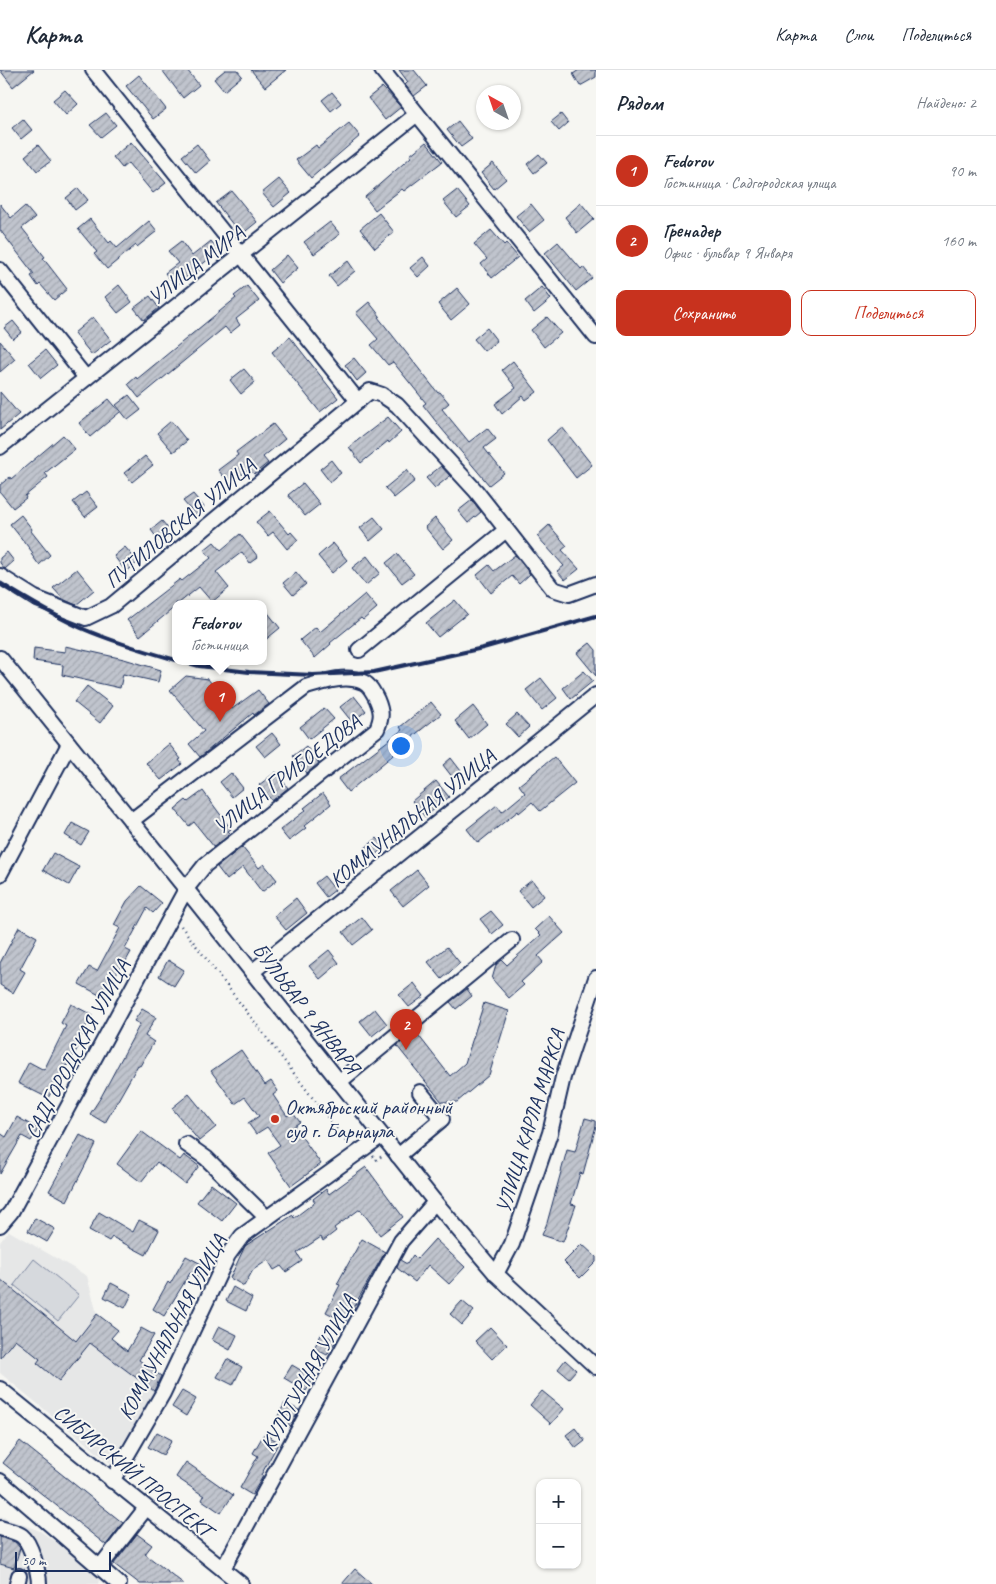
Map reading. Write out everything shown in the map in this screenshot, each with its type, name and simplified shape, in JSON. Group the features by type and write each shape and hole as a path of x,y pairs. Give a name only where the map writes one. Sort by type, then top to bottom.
{"street":[{"path":"94,70 358,401"},
{"path":"382,70 596,336"},
{"name":"УЛИЦА МИРА","path":"0,447 417,114"},
{"path":"0,270 86,378"},
{"name":"ПУТИЛОВСКАЯ УЛИЦА","path":"0,576 35,598 86,618 111,606 370,391 382,395 397,405 476,491 506,530"},
{"path":"359,650 506,530 553,589 569,594 596,584"},
{"name":"БУЛЬВАР 9 ЯНВАРЯ","path":"0,658 435,1202 496,1274 596,1367"},
{"name":"УЛИЦА ГРИБОЕДОВА","path":"131,821 306,687 337,680 365,682 373,692 380,707 382,719 377,729 205,865 186,889"},
{"name":"КОММУНАЛЬНАЯ УЛИЦА","path":"252,972 596,695"},
{"path":"0,874 69,744"},
{"name":"САДГОРОДСКАЯ УЛИЦА","path":"0,1225 11,1212 186,889"},
{"path":"339,1082 512,940"},
{"name":"УЛИЦА КАРЛА МАРКСА","path":"496,1274 512,1244 550,1133 563,1077 596,978"},
{"path":"395,1152 442,1119 420,1092"},
{"name":"КОММУНАЛЬНАЯ УЛИЦА","path":"112,1481 163,1393 228,1255 242,1236 381,1136"},
{"path":"186,1144 206,1158 267,1218"},
{"name":"КУЛЬТУРНАЯ УЛИЦА","path":"223,1569 402,1241 435,1202"},
{"name":"СИБИРСКИЙ ПРОСПЕКТ","path":"0,1389 242,1584"},
{"path":"0,1481 119,1584"},
{"path":"100,1567 146,1508"},
{"path":"0,1528 24,1537 37,1569 38,1584"}],"path":[{"path":"172,915 360,1159 372,1153 376,1160 395,1152"}],"shaded area":[{"path":"9,1231 87,1276 97,1314 118,1330 111,1338 165,1380 110,1463 0,1373 0,1242"},
{"path":"34,1259 79,1295 58,1321 14,1285"},
{"path":"0,1516 40,1531 101,1574 98,1584 0,1584"}],"building":[{"path":"0,70 34,70 13,87"},
{"path":"162,70 187,70 199,85 183,98"},
{"path":"225,70 237,70 242,76 224,91 214,79"},
{"path":"251,70 286,70 265,87"},
{"path":"399,70 414,70 427,86 414,96 405,85 408,82"},
{"path":"579,70 596,70 596,77 580,86 573,74"},
{"path":"139,75 166,109 153,119 126,86"},
{"path":"382,87 401,107 385,120 368,98"},
{"path":"65,90 78,104 66,115 53,100"},
{"path":"332,92 341,103 331,111 322,100"},
{"path":"106,113 116,125 101,137 90,125"},
{"path":"561,114 568,123 559,131 551,122"},
{"path":"23,119 32,130 21,139 12,128"},
{"path":"458,121 472,139 461,147 447,130"},
{"path":"349,123 360,136 311,178 296,160 316,145 318,148"},
{"path":"131,142 166,183 153,193 128,163 122,168 113,157"},
{"path":"426,142 442,162 375,210 365,197"},
{"path":"197,144 210,161 196,173 182,156"},
{"path":"38,145 51,161 37,171 25,156"},
{"path":"539,154 547,163 534,173 527,164"},
{"path":"493,163 506,179 494,189 481,173"},
{"path":"279,179 291,193 274,207 262,193"},
{"path":"78,188 88,200 75,210 66,198"},
{"path":"457,190 470,206 456,217 443,201"},
{"path":"232,191 257,222 241,235 216,203"},
{"path":"581,203 594,219 577,233 565,217"},
{"path":"0,204 11,218 25,206 35,218 22,228 67,289 54,300 40,284 38,286 31,276 34,274 0,230"},
{"path":"531,204 544,220 529,232 516,216"},
{"path":"379,213 394,232 375,248 360,229"},
{"path":"90,219 109,243 111,241 117,248 149,221 157,231 137,247 136,245 107,269 94,254 97,252 78,229"},
{"path":"330,222 340,234 314,254 304,242"},
{"path":"491,230 518,257 492,278 481,264 487,259 474,244"},
{"path":"181,241 192,256 211,241 219,251 200,266 202,268 190,278 188,276 175,286 165,273 178,263 168,251"},
{"path":"558,242 581,269 583,267 592,278 576,291 545,253"},
{"path":"287,255 298,268 280,283 270,270"},
{"path":"423,257 430,266 418,277 410,268"},
{"path":"348,261 355,271 337,286 329,276"},
{"path":"119,285 132,302 118,313 105,297"},
{"path":"247,286 259,301 236,319 240,325 230,333 225,327 139,398 128,384 136,377 137,379 236,298 234,296"},
{"path":"542,287 551,299 534,313 525,301"},
{"path":"457,288 470,304 451,320 438,304"},
{"path":"150,296 159,308 144,320 134,308"},
{"path":"369,302 380,316 378,317 438,393 440,392 449,403 442,409 469,442 487,428 496,439 484,448 504,473 489,485 423,405 426,403 393,362 388,365 371,345 378,339 356,313"},
{"path":"93,317 111,340 92,355 74,333"},
{"path":"547,317 561,333 544,347 531,330"},
{"path":"13,321 22,332 13,339 4,328"},
{"path":"487,328 497,341 484,351 474,339"},
{"path":"290,337 338,398 320,412 272,352"},
{"path":"0,341 15,359 0,372"},
{"path":"45,350 57,365 41,378 29,363"},
{"path":"354,358 366,373 357,381 345,365"},
{"path":"513,361 537,392 526,400 523,396 502,414 495,404 516,388 502,370"},
{"path":"244,369 255,382 241,394 230,380"},
{"path":"0,392 19,414 0,430"},
{"path":"129,395 141,410 128,420 116,405"},
{"path":"109,399 120,412 90,437 79,423"},
{"path":"388,417 401,432 361,463 349,447"},
{"path":"171,421 187,441 173,452 157,433"},
{"path":"273,424 285,439 263,457 268,463 254,474 249,469 230,484 218,470 238,455 236,452"},
{"path":"562,427 592,465 576,478 547,440"},
{"path":"63,435 75,449 45,473 48,477 13,508 0,492 0,485 10,477 11,479"},
{"path":"145,456 153,465 132,482 124,473"},
{"path":"331,460 341,473 330,482 320,469"},
{"path":"441,466 450,476 435,488 426,478"},
{"path":"407,470 415,481 394,498 385,488"},
{"path":"303,483 320,504 305,516 288,495"},
{"path":"86,492 98,507 85,517 73,502"},
{"path":"193,494 204,507 195,515 183,501"},
{"path":"472,500 481,512 468,523 458,511"},
{"path":"270,511 289,534 291,532 298,540 287,549 273,532 268,536 256,522"},
{"path":"21,515 50,555 39,565 31,554 33,553 10,524"},
{"path":"374,517 384,529 370,541 360,528"},
{"path":"435,518 453,540 443,549 425,527"},
{"path":"162,521 172,533 160,542 151,530"},
{"path":"549,525 567,546 562,550 579,569 565,580 557,571 564,566 537,536"},
{"path":"240,534 258,557 250,563 242,552 216,572 229,588 214,600 210,600 199,587 183,600 172,600 172,609 140,636 127,620 180,579 182,581 211,558 204,550 214,542 221,550"},
{"path":"333,543 347,560 332,573 318,556"},
{"path":"125,547 138,562 126,572 114,556"},
{"path":"7,552 14,561 5,569 0,563 0,558"},
{"path":"397,554 414,574 402,583 386,563"},
{"path":"515,555 530,574 519,584 512,576 491,593 477,575 489,565 494,571"},
{"path":"367,556 380,573 366,585 352,568"},
{"path":"77,569 94,590 76,605 63,599 53,588"},
{"path":"296,572 306,584 293,595 283,583"},
{"path":"365,594 377,608 363,620 361,618 330,643 315,658 300,640 316,627 320,632"},
{"path":"455,600 467,614 438,637 426,623"},
{"path":"267,612 280,628 267,639"},
{"path":"590,643 596,650 596,676 577,653"},
{"path":"65,646 124,659 161,670 158,682 123,674 120,688 62,675 63,665 33,661 34,648 65,652"},
{"path":"584,671 593,681 571,699 563,688"},
{"path":"186,676 208,679 232,709 258,690 269,704 254,715 253,713 200,757 189,744 204,731 170,690"},
{"path":"541,678 557,698 542,710 526,690"},
{"path":"87,686 113,706 100,723 74,702"},
{"path":"354,696 366,711 352,722 340,707"},
{"path":"431,702 441,714 348,792 338,779 402,730 400,727"},
{"path":"473,706 487,724 469,739 455,721"},
{"path":"324,708 334,719 309,739 300,727"},
{"path":"517,714 529,727 518,737 506,724"},
{"path":"272,733 281,744 265,757 256,746"},
{"path":"169,744 181,759 179,760 182,764 161,780 146,763"},
{"path":"306,746 319,763 307,773 293,756"},
{"path":"554,757 575,783 540,811 532,802 478,843 467,829 497,805 502,812 525,793 519,785"},
{"path":"451,758 461,771 453,778 443,765"},
{"path":"276,772 288,788 272,801 259,785"},
{"path":"231,773 243,788 232,797 220,782"},
{"path":"436,781 449,797 425,817 412,801"},
{"path":"203,791 231,829 228,831 231,834 214,847 194,822 189,826 175,809 186,800 188,802"},
{"path":"323,793 331,804 289,841 280,830 306,810 304,808"},
{"path":"72,823 89,832 81,845 65,835"},
{"path":"377,838 385,847 371,858 364,849"},
{"path":"242,847 259,868 264,864 277,880 262,892 243,867 227,880 217,867"},
{"path":"53,853 79,867 69,885 43,870"},
{"path":"417,870 429,885 403,906 391,891"},
{"path":"324,876 335,890 326,897 315,883"},
{"path":"532,880 544,896 531,907 518,891"},
{"path":"141,886 162,903 153,913 147,908 125,949 131,952 103,997 79,984 89,967 97,971 120,928 114,925 127,901"},
{"path":"296,898 307,913 286,930 274,916"},
{"path":"491,911 503,925 492,934 480,919"},
{"path":"549,916 564,933 538,956 543,962 521,982 524,985 509,998 492,979 496,965 502,960 507,965 541,935 535,929"},
{"path":"362,917 372,930 353,945 343,932"},
{"path":"19,927 37,937 20,969 25,972 13,993 0,985 0,963"},
{"path":"447,947 460,963 442,979 428,962"},
{"path":"329,950 339,963 320,979 309,966"},
{"path":"168,960 184,970 174,986 159,976"},
{"path":"414,983 424,996 409,1007 399,995"},
{"path":"467,989 472,996 456,1009 450,1002"},
{"path":"484,1003 509,1011 489,1075 457,1102 442,1102 397,1046 415,1031 450,1076 465,1063"},
{"path":"71,1004 92,1015 68,1066 66,1065 48,1098 18,1083 29,1062 44,1070 66,1026 61,1023"},
{"path":"142,1009 156,1017 145,1036 154,1042 140,1066 138,1065 105,1123 90,1114 140,1024 134,1021"},
{"path":"375,1009 387,1024 372,1036 360,1021"},
{"name":"Октябрьский районный суд г. Барнаула","path":"241,1050 265,1085 271,1081 278,1091 273,1095 287,1116 292,1112 300,1122 294,1126 321,1164 291,1186 268,1153 280,1145 267,1127 256,1134 248,1123 259,1116 245,1097 235,1104 211,1071"},
{"path":"189,1094 216,1127 199,1141 172,1108"},
{"path":"17,1117 38,1129 31,1141 22,1136 0,1174 0,1133 6,1137"},
{"path":"585,1118 596,1121 596,1126 583,1174 580,1173 571,1204 576,1205 563,1242 542,1235 567,1150 575,1152"},
{"path":"141,1131 180,1160 184,1155 199,1166 185,1184 157,1162 141,1182 117,1164"},
{"path":"80,1135 96,1144 67,1201 49,1191"},
{"path":"366,1167 403,1217 380,1235 360,1209 334,1228 336,1231 323,1241 321,1237 297,1253 302,1261 286,1272 281,1266 274,1270 268,1260 253,1270 244,1286 230,1278 245,1246 293,1215 294,1218 315,1202 313,1199 326,1189 329,1194"},
{"path":"211,1184 236,1203 222,1221 197,1202"},
{"path":"99,1212 133,1232 139,1220 159,1230 146,1255 112,1237 109,1241 89,1230"},
{"path":"35,1218 55,1229 47,1242 28,1231"},
{"path":"362,1239 385,1252 345,1322 326,1312 340,1285 337,1284"},
{"path":"435,1239 465,1267 449,1284 428,1265 415,1282 397,1268 400,1260 407,1264 413,1255 417,1259"},
{"path":"582,1244 596,1257 596,1262 580,1278 564,1262"},
{"path":"186,1256 207,1267 201,1279 190,1273 164,1316 153,1309 168,1282 170,1284"},
{"path":"0,1279 76,1341 97,1314 118,1330 111,1338 127,1351 141,1328 154,1335 139,1360 161,1376 154,1391 90,1343 59,1381 37,1363 40,1359 15,1339 0,1358"},
{"path":"111,1283 132,1294 125,1308 104,1297"},
{"path":"233,1287 252,1298 246,1311 226,1301"},
{"path":"462,1301 474,1311 462,1325 450,1314"},
{"path":"219,1326 237,1335 230,1350 212,1340"},
{"path":"490,1327 507,1345 492,1359 475,1341"},
{"path":"322,1333 336,1341 327,1355 314,1348"},
{"path":"227,1359 242,1367 233,1385 217,1377"},
{"path":"565,1360 576,1370 569,1378 558,1369"},
{"path":"292,1365 314,1378 306,1391 284,1378"},
{"path":"182,1391 196,1399 186,1416 172,1407"},
{"path":"542,1391 564,1409 551,1424 530,1405"},
{"path":"285,1403 299,1410 291,1426 277,1418"},
{"path":"575,1428 585,1441 576,1448 566,1435"},
{"path":"157,1432 172,1440 163,1455 148,1447"},
{"path":"264,1434 279,1442 252,1495 240,1488 258,1456 253,1453"},
{"path":"20,1441 123,1523 106,1545 3,1463"},
{"path":"186,1462 233,1495 221,1513 202,1500 204,1496 176,1477"},
{"path":"137,1534 152,1545 145,1554 184,1584 140,1584 114,1564"},
{"path":"0,1537 15,1542 20,1548 14,1568 0,1564"},
{"path":"355,1569 372,1584 342,1584"}],"railway":[{"path":"0,583 40,607 81,628 128,646 172,659"},
{"path":"195,665 249,672 313,675 374,672 483,648 596,616"}],"place":[{"name":"Fedorov","path":"220,722"},
{"name":"Гренадер","path":"406,1050"},
{"name":"Октябрьский районный суд г. Барнаула","path":"275,1119"}]}
